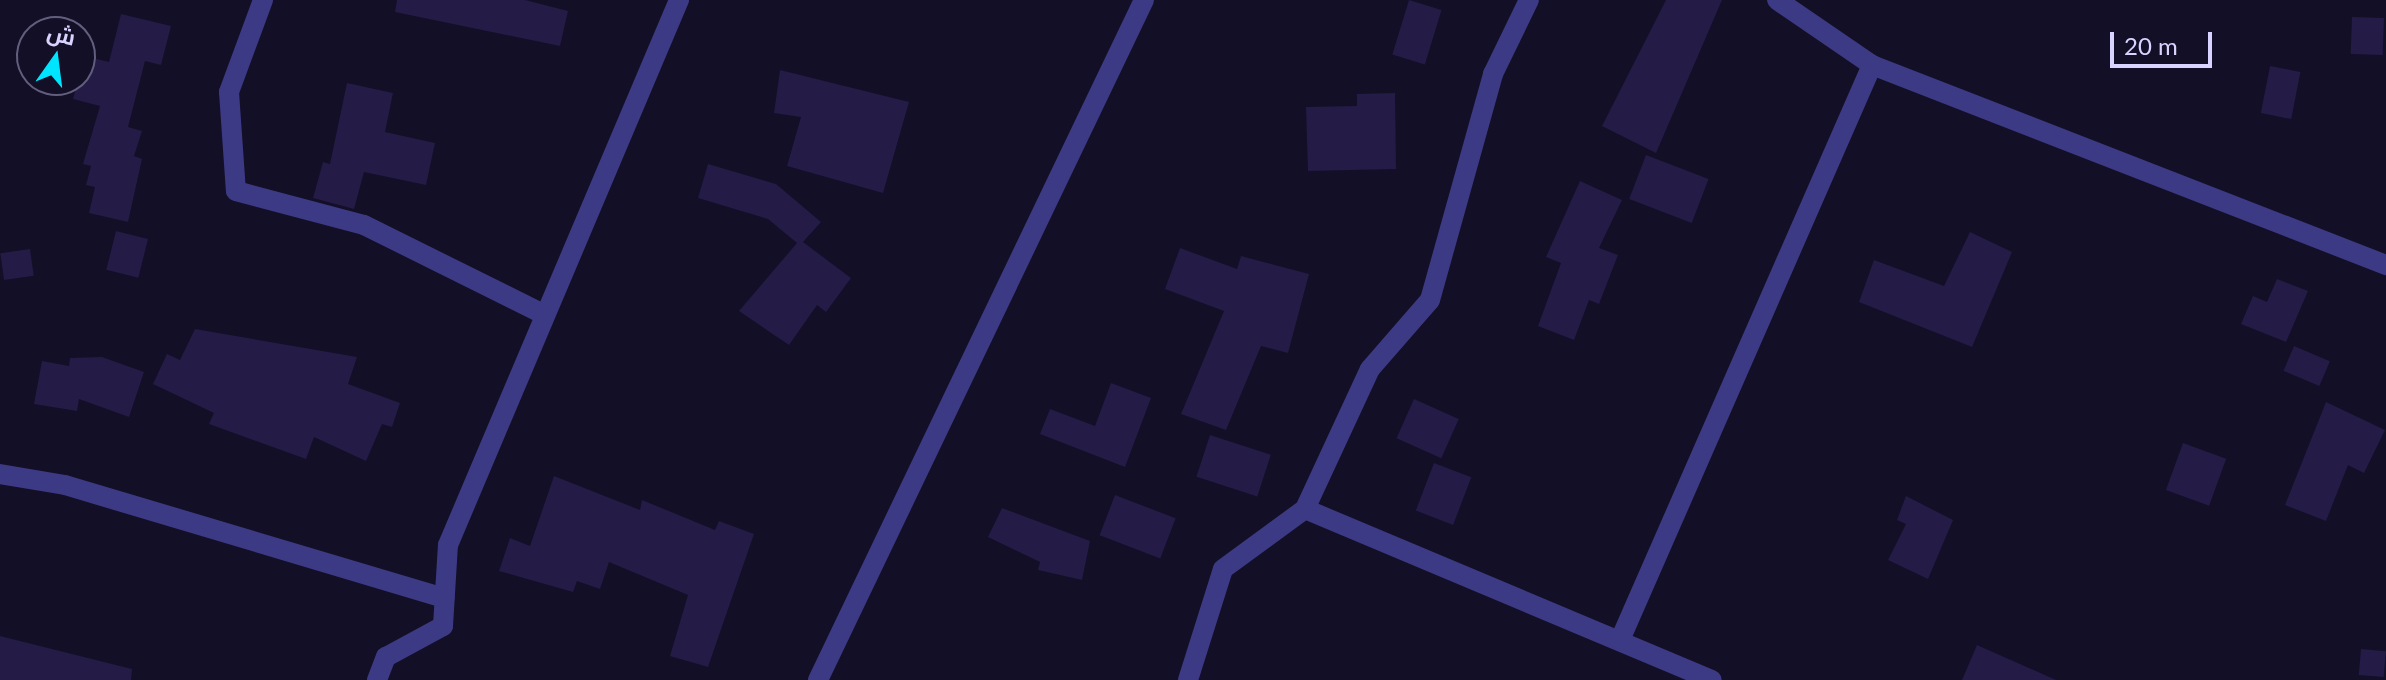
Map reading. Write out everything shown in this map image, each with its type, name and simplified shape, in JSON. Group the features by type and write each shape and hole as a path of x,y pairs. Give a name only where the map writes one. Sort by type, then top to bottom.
{"street":[{"path":"263,0 229,92 236,191 364,225 543,314"},
{"path":"377,680 386,657 443,626 448,545 543,314 679,0"},
{"path":"818,680 1144,0"},
{"path":"1188,680 1223,569 1305,509 1370,369 1430,300 1493,74 1529,0"},
{"path":"1777,0 1872,65 2386,265"},
{"path":"1620,640 1872,65"},
{"path":"0,474 65,485 445,598"},
{"path":"1305,509 1712,680"}],"building":[{"path":"397,0 525,0 568,11 560,46 395,12"},
{"path":"1409,0 1442,10 1425,64 1392,55"},
{"path":"1666,0 1722,0 1656,153 1602,126"},
{"path":"121,14 171,26 161,65 145,61 128,127 142,131 134,156 142,159 128,222 89,213 95,187 86,185 91,166 83,164 100,106 73,99 74,96 96,96 96,59 109,62"},
{"path":"2352,17 2384,18 2383,55 2351,54"},
{"path":"2270,66 2300,72 2291,119 2261,113"},
{"path":"780,70 909,102 883,193 787,166 801,117 774,113"},
{"path":"347,83 393,93 385,132 435,143 426,185 364,172 354,209 313,198 323,162 330,164"},
{"path":"1395,93 1396,169 1308,171 1306,107 1357,106 1357,94"},
{"path":"1646,155 1709,179 1692,223 1629,199"},
{"path":"708,164 776,184 821,222 803,242 851,278 826,312 817,305 789,345 739,311 797,243 768,219 698,198"},
{"path":"1580,181 1622,200 1599,248 1618,255 1599,304 1589,300 1574,340 1538,326 1561,263 1546,257"},
{"path":"116,231 148,239 138,278 106,270"},
{"path":"1970,232 2012,252 1972,347 1859,302 1874,260 1944,286"},
{"path":"1180,248 1237,269 1241,256 1309,274 1288,353 1261,346 1226,430 1181,414 1224,311 1165,289"},
{"path":"30,249 34,276 4,280 0,253"},
{"path":"2277,279 2308,291 2286,342 2241,324 2253,296 2267,302"},
{"path":"195,329 357,357 348,384 400,403 392,427 382,424 366,461 314,437 306,459 209,424 214,413 153,384 167,354 180,360"},
{"path":"2294,346 2330,361 2319,386 2283,371"},
{"path":"102,357 144,372 129,417 79,399 77,411 34,404 42,361 69,366 70,358"},
{"path":"1111,383 1151,398 1125,467 1040,434 1050,409 1095,426"},
{"path":"1414,399 1459,419 1441,458 1397,438"},
{"path":"2326,402 2385,430 2364,473 2348,465 2326,521 2285,505"},
{"path":"1210,435 1271,455 1257,497 1196,477"},
{"path":"2183,443 2226,459 2209,506 2166,490"},
{"path":"1434,463 1471,477 1453,525 1416,511"},
{"path":"554,476 640,510 642,500 715,530 719,521 754,534 708,667 670,656 688,595 609,562 600,589 577,581 573,592 499,571 510,538 530,546"},
{"path":"1115,495 1176,518 1160,558 1100,535"},
{"path":"1906,496 1953,520 1928,579 1888,560 1906,524 1897,520"},
{"path":"1002,508 1090,541 1082,580 1038,570 1040,562 988,537"},
{"path":"0,636 132,669 131,680 0,680"},
{"path":"1977,645 2056,680 1962,680"},
{"path":"2361,649 2386,651 2384,677 2359,675"}]}
